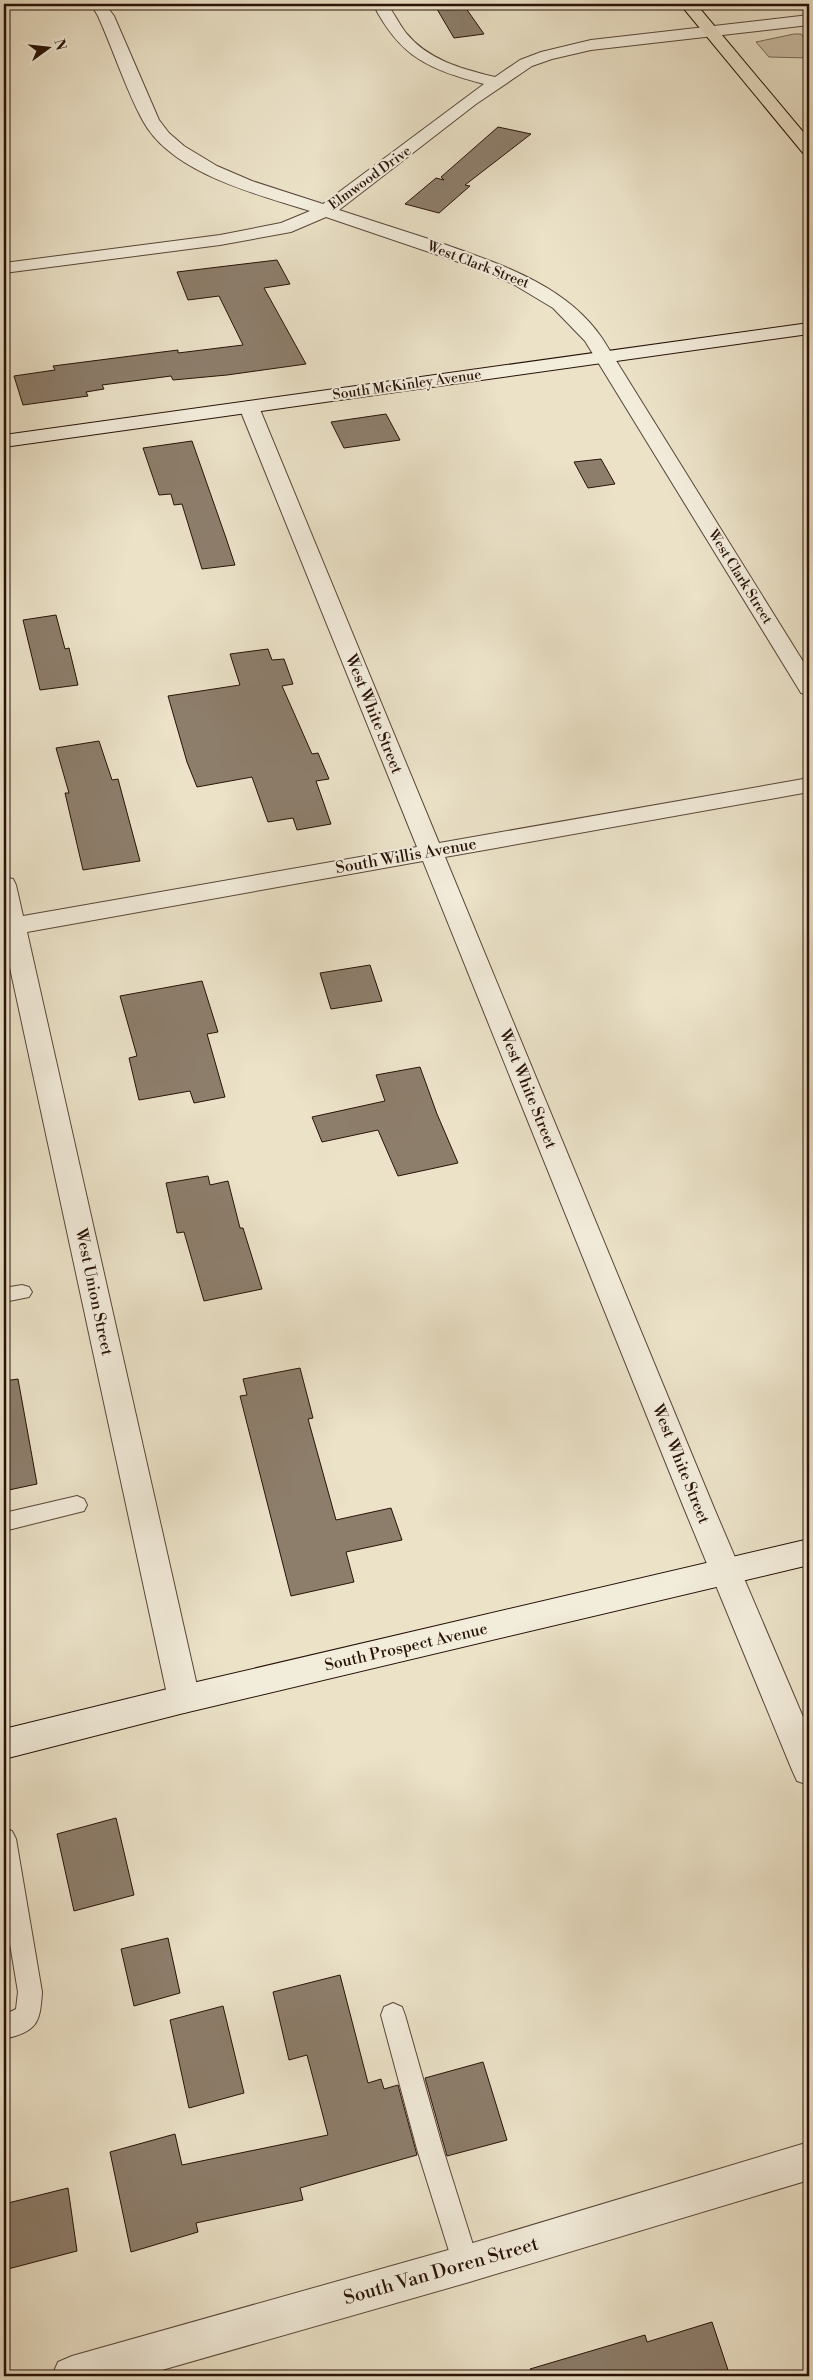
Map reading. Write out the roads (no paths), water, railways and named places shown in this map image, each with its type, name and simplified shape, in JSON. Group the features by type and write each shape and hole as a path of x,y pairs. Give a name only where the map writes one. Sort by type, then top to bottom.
{"main road":[{"path":"688,4 809,149"}],"street":[{"name":"West Clark Street","path":"98,4 106,16 151,121 160,134 177,149 224,176 495,269 524,281 569,311 587,330 809,688"},
{"path":"380,4 400,36 410,47 426,58 443,67 495,82"},
{"name":"Elmwood Drive","path":"4,268 255,235 292,226 326,211 389,165 495,82 526,62 570,48 809,20"},
{"name":"South McKinley Avenue","path":"4,441 809,328"},
{"name":"West White Street","path":"250,407 725,1572 809,1770"},
{"name":"South Willis Avenue","path":"8,927 809,785"},
{"name":"West Union Street","path":"4,885 8,927 184,1699"},
{"name":"South Prospect Avenue","path":"4,1744 184,1699 809,1552"},
{"name":"South Van Doren Street","path":"72,2376 466,2264 809,2161"}],"lane":[{"path":"4,1522 77,1505"},
{"path":"4,1839 30,1992 28,2016 13,2025 4,2027"},
{"path":"393,2015 430,2149 466,2264"}]}
